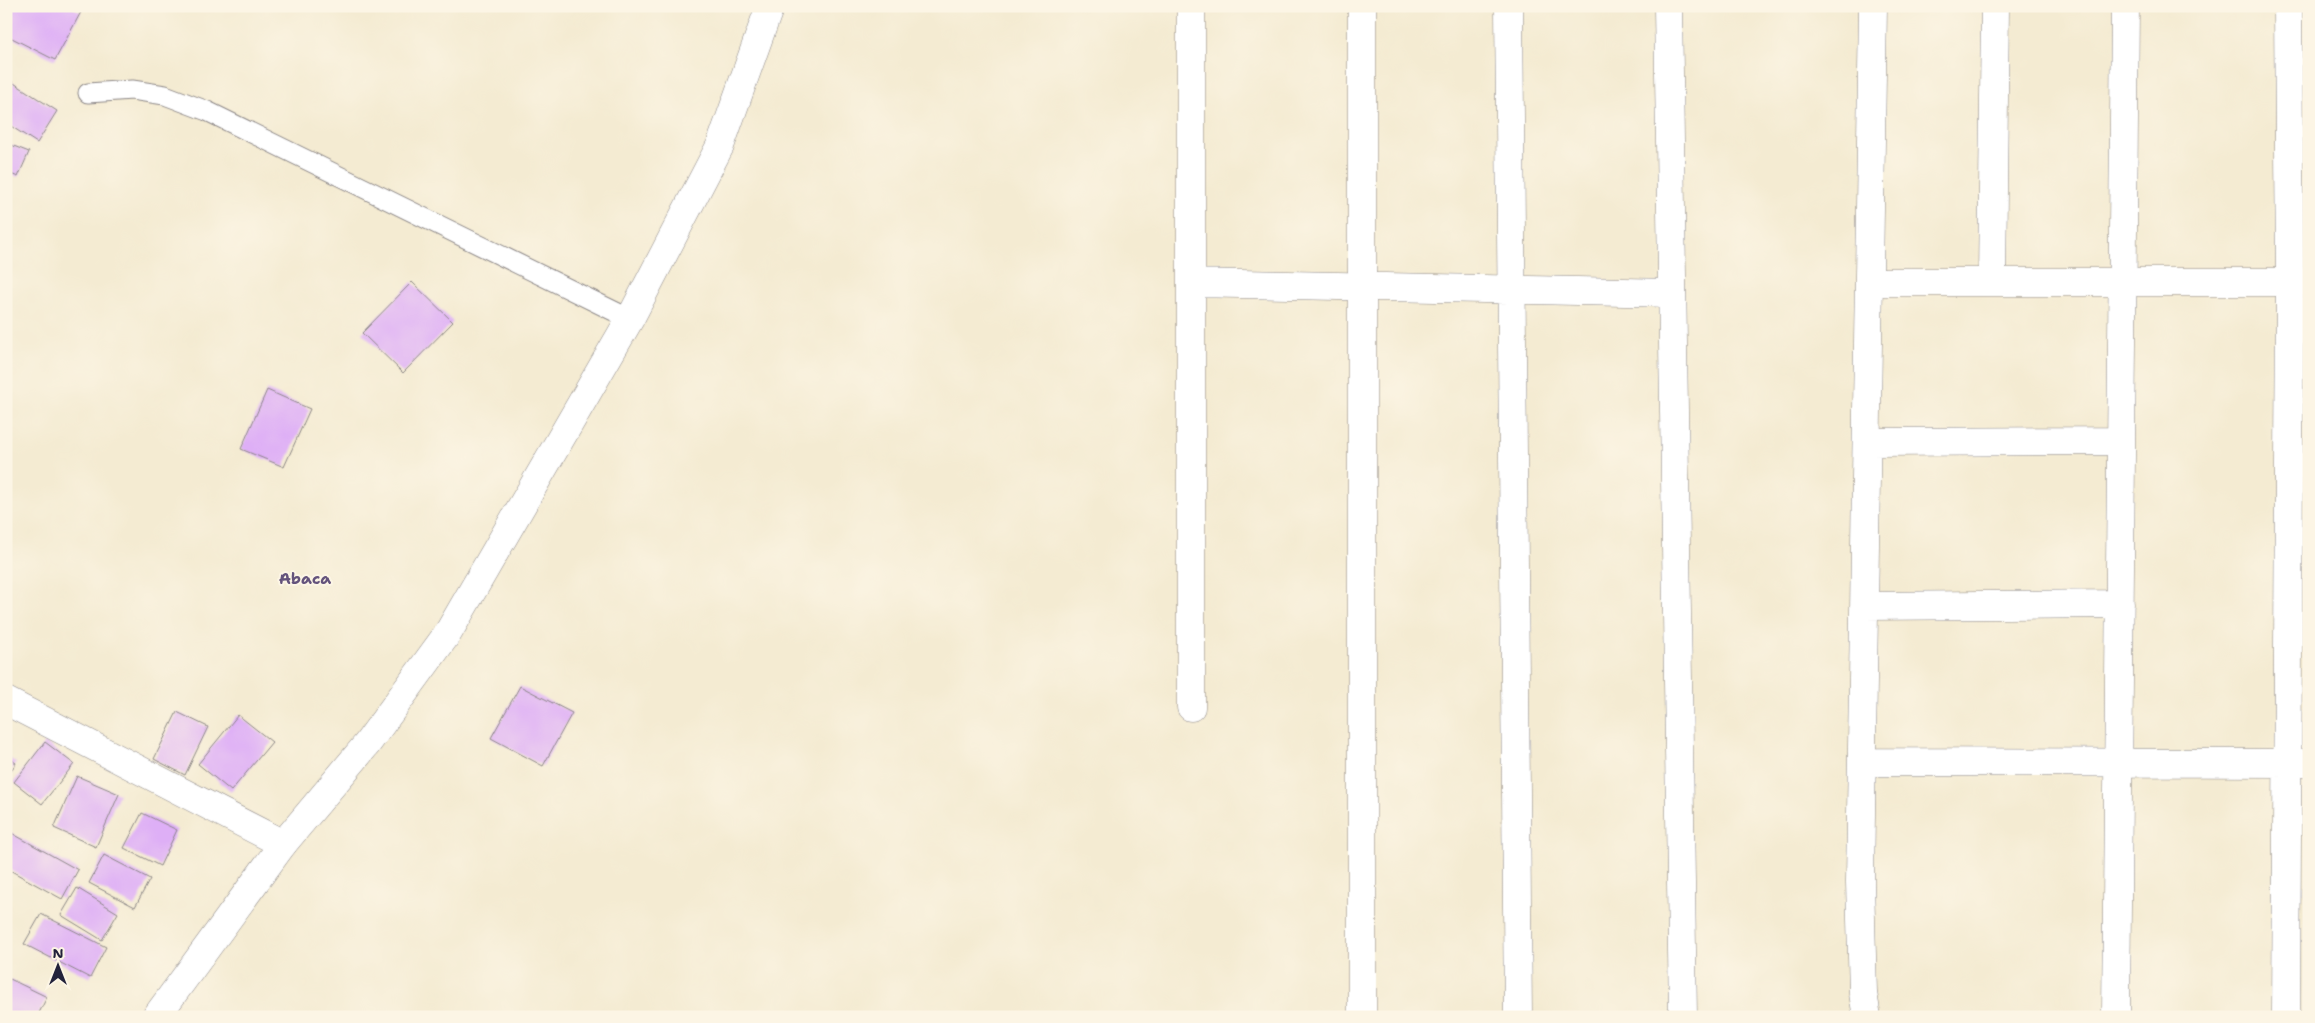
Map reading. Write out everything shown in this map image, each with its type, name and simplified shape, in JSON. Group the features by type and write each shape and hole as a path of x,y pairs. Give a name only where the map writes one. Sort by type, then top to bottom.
{"street":[{"path":"156,1017 284,844 367,744 448,633 630,319 720,146 770,6"},
{"path":"1191,6 1191,707"},
{"path":"1362,6 1362,1017"},
{"path":"1509,6 1518,1017"},
{"path":"1668,6 1683,1017"},
{"path":"1867,1017 1863,994 1860,882 1873,6"},
{"path":"1992,282 1995,6"},
{"path":"2116,1017 2124,6"},
{"path":"2286,1017 2298,763 2299,282 2288,6"},
{"path":"1869,282 2299,282"},
{"path":"1191,283 1513,288 1672,293"},
{"path":"1867,442 2121,440"},
{"path":"1864,606 2120,604"},
{"path":"6,701 284,844"},
{"path":"1862,762 2298,763"}],"lane":[{"path":"88,93 132,90 166,95 207,111 630,319"}],"building":[{"path":"6,6 70,6 81,12 55,60 6,35"},
{"path":"6,78 57,111 37,143 6,123"},
{"path":"6,143 29,152 18,177 6,172"},
{"path":"412,282 453,322 403,373 362,333"},
{"path":"267,390 310,409 284,467 241,449"},
{"path":"520,686 572,713 543,766 491,738"},
{"path":"177,712 208,727 185,775 154,759"},
{"path":"238,715 272,742 231,791 198,764"},
{"path":"45,742 74,764 42,804 14,782"},
{"path":"6,756 16,763 6,778"},
{"path":"77,776 119,794 96,847 54,828"},
{"path":"142,813 177,830 160,866 124,848"},
{"path":"6,830 78,870 62,899 6,868"},
{"path":"104,855 150,879 135,907 89,883"},
{"path":"77,888 118,913 102,940 61,915"},
{"path":"41,914 106,947 90,978 24,944"},
{"path":"10,979 47,997 37,1017 6,1017 6,986"}],"district":[{"name":"Abaca","path":"305,578"}]}
